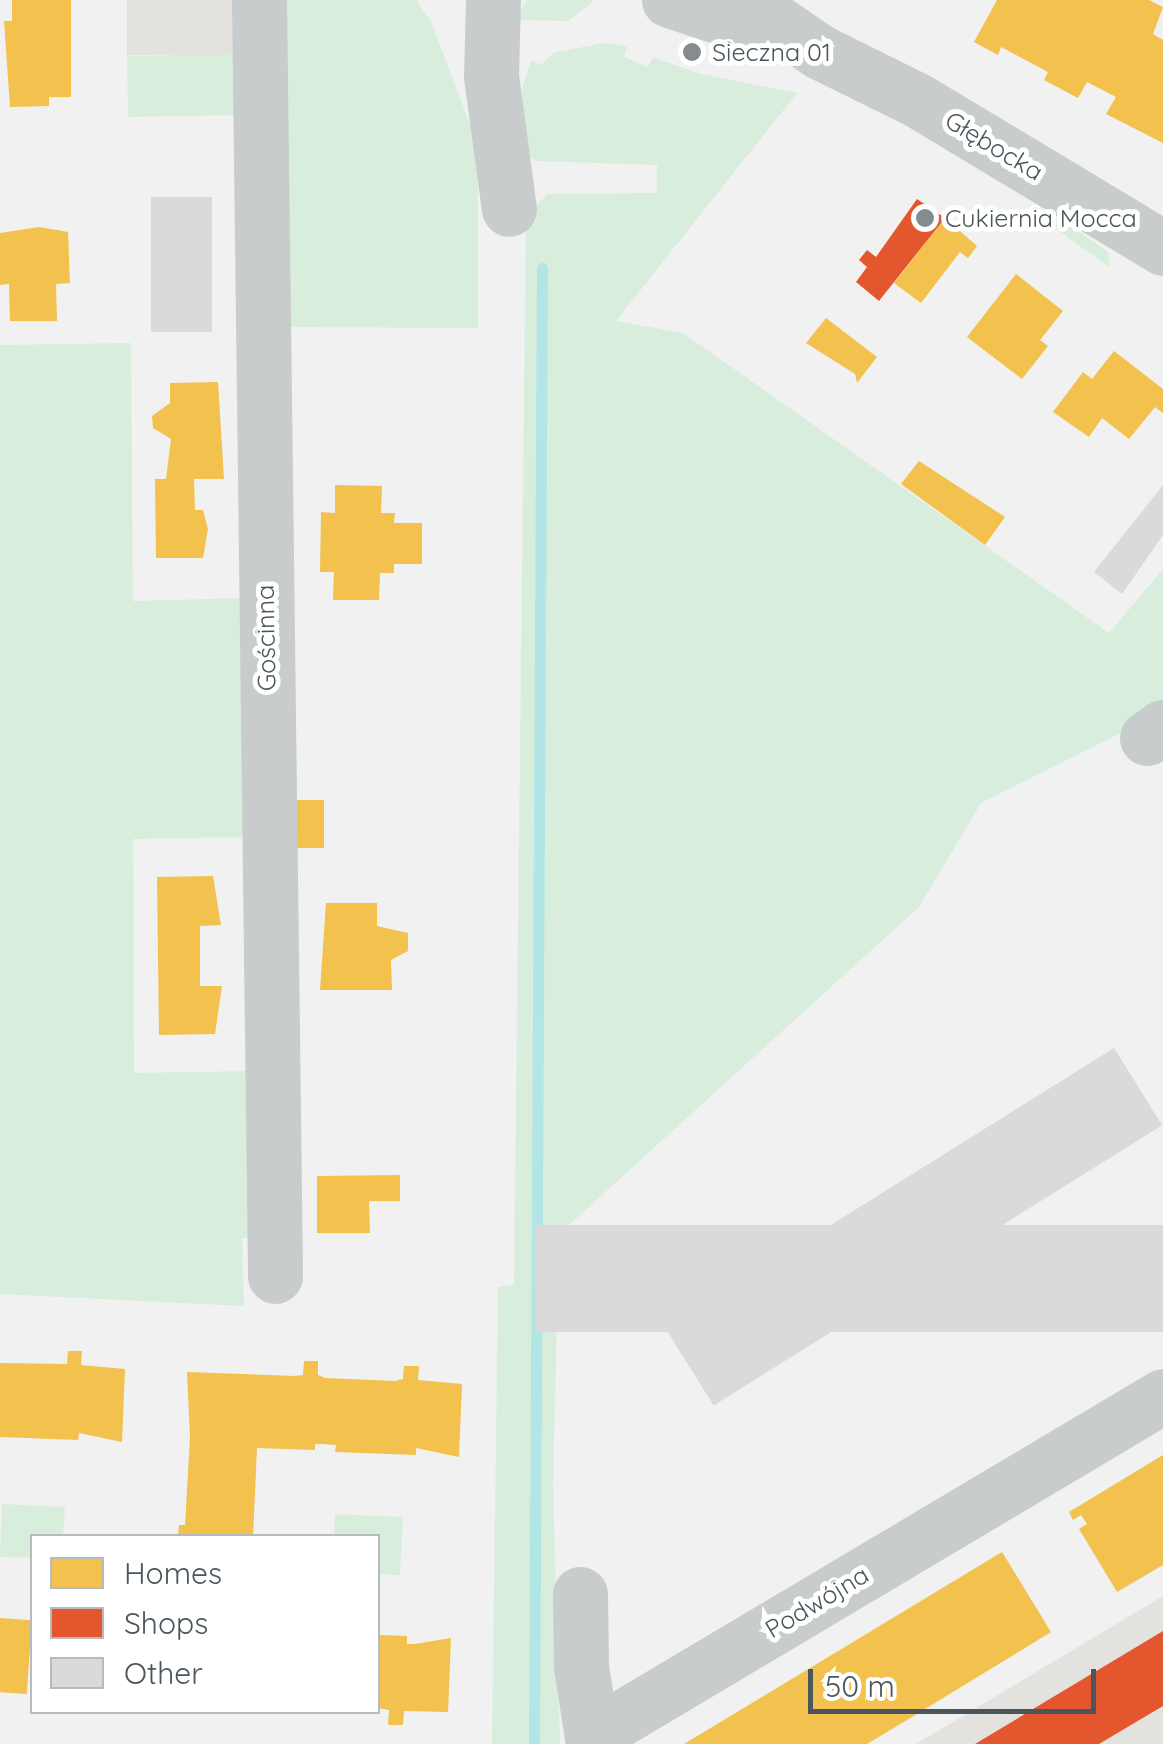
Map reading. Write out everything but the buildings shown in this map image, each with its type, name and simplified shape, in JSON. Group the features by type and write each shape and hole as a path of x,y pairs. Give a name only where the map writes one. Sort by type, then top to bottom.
{"street":[{"name":"Gościnna","path":"258,0 274,1276"},
{"path":"494,0 492,76 508,208"},
{"name":"Głębocka","path":"669,0 820,52 907,94 1163,248"},
{"name":"Głębocka","path":"744,0 820,52"},
{"name":"Podwójna","path":"580,1594 581,1666 593,1740 1163,1396"}],"shaded area":[{"path":"127,0 239,0 239,55 127,55"},
{"path":"1163,1596 1163,1744 916,1744"}],"green space":[{"path":"281,0 416,0 431,22 478,145 478,328 285,327"},
{"path":"527,0 594,1 568,21 514,20"},
{"path":"603,43 627,46 624,57 648,67 653,57 697,73 797,93 616,321 683,333 1109,633 1163,569 1163,703 1119,734 981,803 919,907 559,1234 553,1482 560,1744 492,1744 498,1287 514,1285 526,218 547,194 657,193 657,165 536,161 529,156 521,92 531,61 541,65 553,53"},
{"path":"239,54 240,115 128,117 127,56"},
{"path":"1062,219 1109,253 1109,267 1048,223"},
{"path":"131,343 133,601 246,598 249,837 133,839 134,1073 252,1071 254,1238 242,1238 244,1306 0,1294 0,345"},
{"path":"2,1504 65,1507 63,1534 30,1534 30,1558 0,1557"},
{"path":"335,1514 403,1517 400,1575 380,1574 380,1534 334,1534"}],"waterway":[{"path":"534,1744 542,268"}],"place":[{"name":"Sieczna 01","path":"692,52"},
{"name":"Cukiernia Mocca","path":"925,218"}]}
